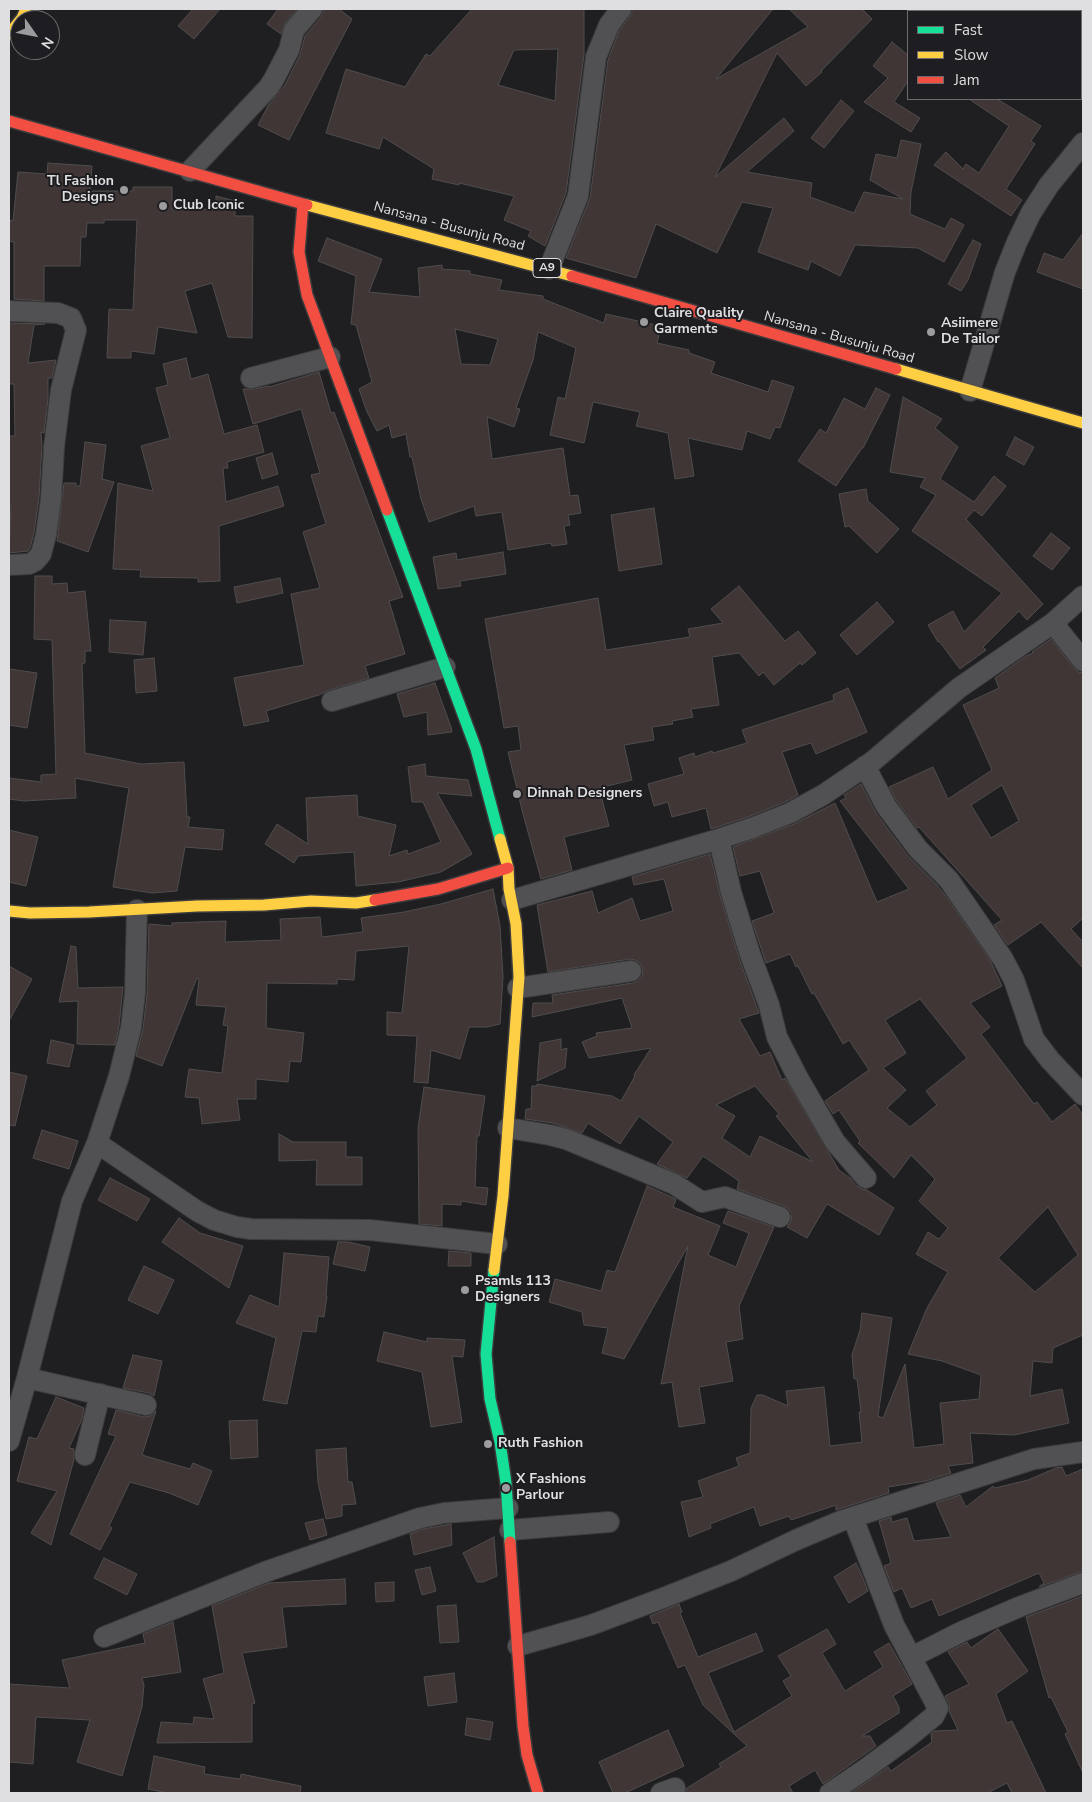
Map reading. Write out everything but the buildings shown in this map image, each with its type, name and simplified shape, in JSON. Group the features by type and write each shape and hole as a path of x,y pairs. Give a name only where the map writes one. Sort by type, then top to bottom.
{"street":[{"path":"9,34 22,18 26,9"},
{"path":"190,171 274,79 289,50 294,30 312,9"},
{"path":"549,269 578,196 596,58 609,25 621,9"},
{"name":"Nansana - Busunju Road","path":"9,121 303,204 549,269 1083,423"},
{"path":"970,391 1005,272 1017,242 1031,213 1049,185 1083,143"},
{"path":"303,204 299,252 307,295 476,749 508,868 509,888 516,924 518,988 508,1128 486,1354 490,1399 500,1442 508,1508 523,1726 527,1755 538,1793"},
{"path":"9,311 58,313 71,318 76,330 61,390 54,447 51,499 46,536 41,554 35,561 29,564 9,565"},
{"path":"251,378 330,357"},
{"path":"512,900 752,828 790,812 822,795 865,766 959,688 1053,623 1083,596"},
{"path":"1053,623 1083,661"},
{"path":"332,701 446,667"},
{"path":"865,766 886,806 918,849 949,880 1003,958 1014,980 1034,1039 1050,1060 1083,1095"},
{"path":"719,839 731,892 750,954 769,1005 777,1037 835,1142 866,1178"},
{"path":"9,911 60,913 196,906 264,905 311,901 356,904 438,889 508,868"},
{"path":"9,1441 72,1201 97,1143 120,1076 131,1028 135,993 137,910"},
{"path":"518,988 630,970"},
{"path":"508,1128 566,1139 674,1184 702,1202 725,1197 780,1218"},
{"path":"97,1143 197,1211 214,1220 237,1227 251,1229 370,1230 497,1244"},
{"path":"27,1378 146,1404"},
{"path":"85,1455 100,1394"},
{"path":"518,1646 591,1625 663,1598 731,1570 796,1540 852,1518 1034,1459 1083,1452"},
{"path":"104,1637 266,1572 420,1518 444,1513 508,1508"},
{"path":"830,1793 906,1739 937,1712 936,1704 894,1625 852,1518"},
{"path":"510,1530 610,1522"},
{"path":"912,1657 961,1632 1019,1607 1083,1583"}],"traffic: fast":[{"path":"387,510 476,749 500,839"},
{"path":"494,1270 486,1354 490,1399 500,1442 506,1483 510,1542"}],"traffic: slow":[{"path":"9,34 22,18 26,9"},
{"path":"307,205 572,276"},
{"path":"896,369 1083,423"},
{"path":"494,1270 503,1196 519,977 516,924 509,889 508,868 500,839"},
{"path":"9,911 30,913 89,912 197,906 264,905 311,901 356,903 375,900"}],"traffic: jam":[{"path":"9,121 307,205"},
{"path":"303,204 299,252 307,295 387,510"},
{"path":"572,276 896,369"},
{"path":"375,900 438,889 508,868"},
{"path":"510,1542 523,1726 527,1755 538,1793"}],"place":[{"name":"Tl Fashion Designs","path":"124,190"},
{"name":"Club Iconic","path":"163,206"},
{"name":"Claire Quality Garments","path":"644,322"},
{"name":"Asiimere De Tailor","path":"931,332"},
{"name":"Dinnah Designers","path":"517,794"},
{"name":"Psamls 113 Designers","path":"465,1290"},
{"name":"Ruth Fashion","path":"488,1444"},
{"name":"X Fashions Parlour","path":"506,1488"}]}
